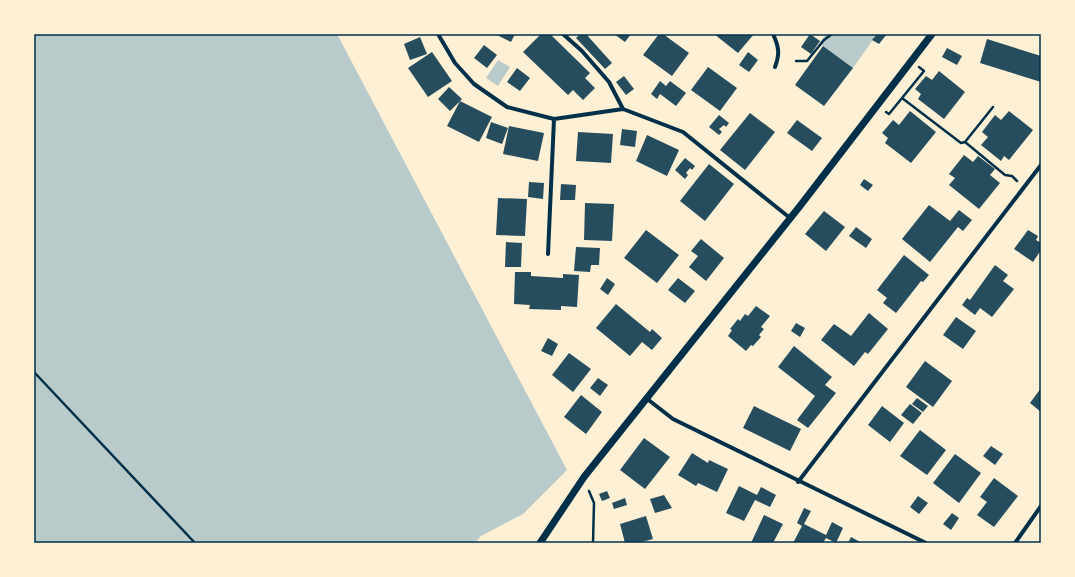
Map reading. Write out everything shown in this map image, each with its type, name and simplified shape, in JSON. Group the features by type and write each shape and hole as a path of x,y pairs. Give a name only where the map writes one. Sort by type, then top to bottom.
{"street":[{"path":"438,34 455,63 474,84 507,107 554,118 623,109 683,132 790,218"},
{"path":"563,34 582,51 608,82 623,109"},
{"path":"773,34 779,46 779,58 775,67"},
{"path":"540,543 584,477 790,218 932,34"},
{"path":"548,254 554,118"},
{"path":"798,482 1041,165"},
{"path":"646,398 673,419 798,482 926,543"},
{"path":"1015,543 1041,506"}],"path":[{"path":"796,62 807,61 824,40 832,34"},
{"path":"902,98 960,143 965,142 1005,175 1012,176 1020,184"},
{"path":"965,142 993,107"},
{"path":"34,372 195,543"},
{"path":"592,486 588,490 594,503 593,543"}],"shaded area":[{"path":"34,34 337,34 567,470 523,514 481,536 475,543 34,543"},
{"path":"826,34 877,34 853,68 819,43"},
{"path":"498,60 510,67 498,86 486,78"}],"building":[{"path":"495,34 515,34 511,42"},
{"path":"541,34 550,34 590,73 585,78 595,88 583,100 573,90 568,95 523,52"},
{"path":"580,34 586,34 612,63 605,69 576,38"},
{"path":"614,34 631,34 625,42"},
{"path":"659,34 663,34 689,53 672,76 643,55"},
{"path":"714,34 754,34 738,53"},
{"path":"810,34 820,41 811,54 801,47"},
{"path":"877,34 887,34 879,44 872,40"},
{"path":"420,37 427,54 410,60 404,44"},
{"path":"987,39 1041,56 1041,82 980,63"},
{"path":"484,45 497,55 487,68 474,58"},
{"path":"823,46 853,68 824,106 795,85"},
{"path":"947,48 962,56 957,65 942,57"},
{"path":"432,52 452,81 428,97 408,68"},
{"path":"748,52 758,60 749,72 739,65"},
{"path":"708,67 737,88 720,111 691,90"},
{"path":"517,68 530,78 520,91 507,82"},
{"path":"939,71 965,92 944,119 918,99 921,94 915,89 926,76 932,80"},
{"path":"624,76 634,89 626,95 616,82"},
{"path":"660,81 666,86 670,81 686,93 676,106 660,94 657,99 651,94"},
{"path":"449,87 462,99 450,111 438,99"},
{"path":"460,101 492,117 479,142 447,126"},
{"path":"910,111 936,132 911,163 885,143 888,138 882,133 893,120 899,125"},
{"path":"1009,111 1033,130 1009,160 1004,156 1001,161 981,145 988,137 982,132 995,115 1001,120"},
{"path":"750,113 775,132 745,170 720,150"},
{"path":"719,115 729,123 726,127 724,125 719,129 722,132 719,135 709,127"},
{"path":"797,120 822,138 812,151 787,133"},
{"path":"491,122 508,128 502,144 486,138"},
{"path":"509,126 544,133 538,161 503,154"},
{"path":"622,129 637,131 635,147 620,145"},
{"path":"578,132 613,134 611,163 576,161"},
{"path":"647,135 679,150 667,176 636,161"},
{"path":"964,155 973,162 978,156 995,169 990,175 1000,183 979,209 949,185 955,178 949,174"},
{"path":"685,158 695,166 692,170 690,168 686,173 688,175 685,179 675,170"},
{"path":"709,164 734,184 705,221 680,201"},
{"path":"864,179 873,185 868,191 860,185"},
{"path":"529,182 544,183 543,199 528,197"},
{"path":"561,184 576,185 575,200 560,200"},
{"path":"498,198 527,199 525,236 496,235"},
{"path":"585,203 614,204 612,241 584,240"},
{"path":"929,205 950,221 959,210 972,220 963,231 958,227 930,262 902,239"},
{"path":"824,211 845,227 826,251 805,234"},
{"path":"856,227 872,239 866,248 849,236"},
{"path":"646,230 679,255 657,283 624,258"},
{"path":"1028,230 1038,236 1036,240 1041,243 1041,250 1033,262 1014,249"},
{"path":"701,239 724,258 706,281 689,267 698,256 691,251"},
{"path":"506,242 522,243 521,267 505,267"},
{"path":"576,247 600,248 599,265 591,265 590,272 574,271"},
{"path":"904,255 929,275 923,282 921,281 896,313 883,303 887,298 877,290"},
{"path":"995,265 1008,275 1003,281 1014,289 992,317 980,308 975,315 962,305 967,298 970,300"},
{"path":"515,272 531,272 531,276 563,278 563,274 579,275 577,307 561,306 561,310 529,309 530,305 514,304"},
{"path":"607,278 615,284 608,295 600,289"},
{"path":"678,278 695,291 685,303 668,290"},
{"path":"616,304 650,332 652,329 662,338 652,350 642,342 630,356 596,328"},
{"path":"756,306 770,316 761,327 764,329 759,335 761,337 746,351 728,336 732,330 730,329 738,319 740,321 745,314 748,316"},
{"path":"869,313 888,329 868,354 865,352 854,366 821,340 834,324 851,336"},
{"path":"956,317 976,331 963,349 943,335"},
{"path":"796,323 805,328 800,337 791,331"},
{"path":"548,338 558,344 552,356 541,351"},
{"path":"794,346 832,377 825,385 836,393 808,428 797,420 815,396 778,367"},
{"path":"569,353 591,369 573,392 552,375"},
{"path":"925,361 952,381 933,407 906,387"},
{"path":"598,378 608,385 600,396 590,388"},
{"path":"1041,388 1041,412 1030,403"},
{"path":"581,395 602,412 586,434 564,417"},
{"path":"917,398 928,406 923,412 912,404"},
{"path":"910,404 922,413 913,424 901,415"},
{"path":"754,406 801,429 790,451 743,428"},
{"path":"882,406 904,423 890,442 868,425"},
{"path":"920,430 946,450 927,475 900,456"},
{"path":"644,438 670,457 645,489 620,470"},
{"path":"991,446 1003,454 995,465 983,456"},
{"path":"692,453 708,463 709,460 728,469 717,492 698,483 696,486 678,475"},
{"path":"955,454 981,473 959,503 933,483"},
{"path":"994,478 1018,496 994,527 977,515 987,502 980,497"},
{"path":"739,486 757,495 761,487 776,495 770,507 755,500 744,521 726,513"},
{"path":"607,491 610,498 602,501 599,494"},
{"path":"664,495 672,508 655,513 650,499"},
{"path":"918,496 928,503 919,514 910,507"},
{"path":"625,498 627,505 614,509 612,503"},
{"path":"804,508 811,511 804,524 826,535 832,522 843,528 836,543 826,538 823,543 793,543 802,526 797,523"},
{"path":"952,513 959,518 951,530 943,524"},
{"path":"764,515 783,524 773,543 751,543"},
{"path":"646,516 653,539 638,543 625,543 620,524"},
{"path":"851,537 862,543 848,543"}]}
